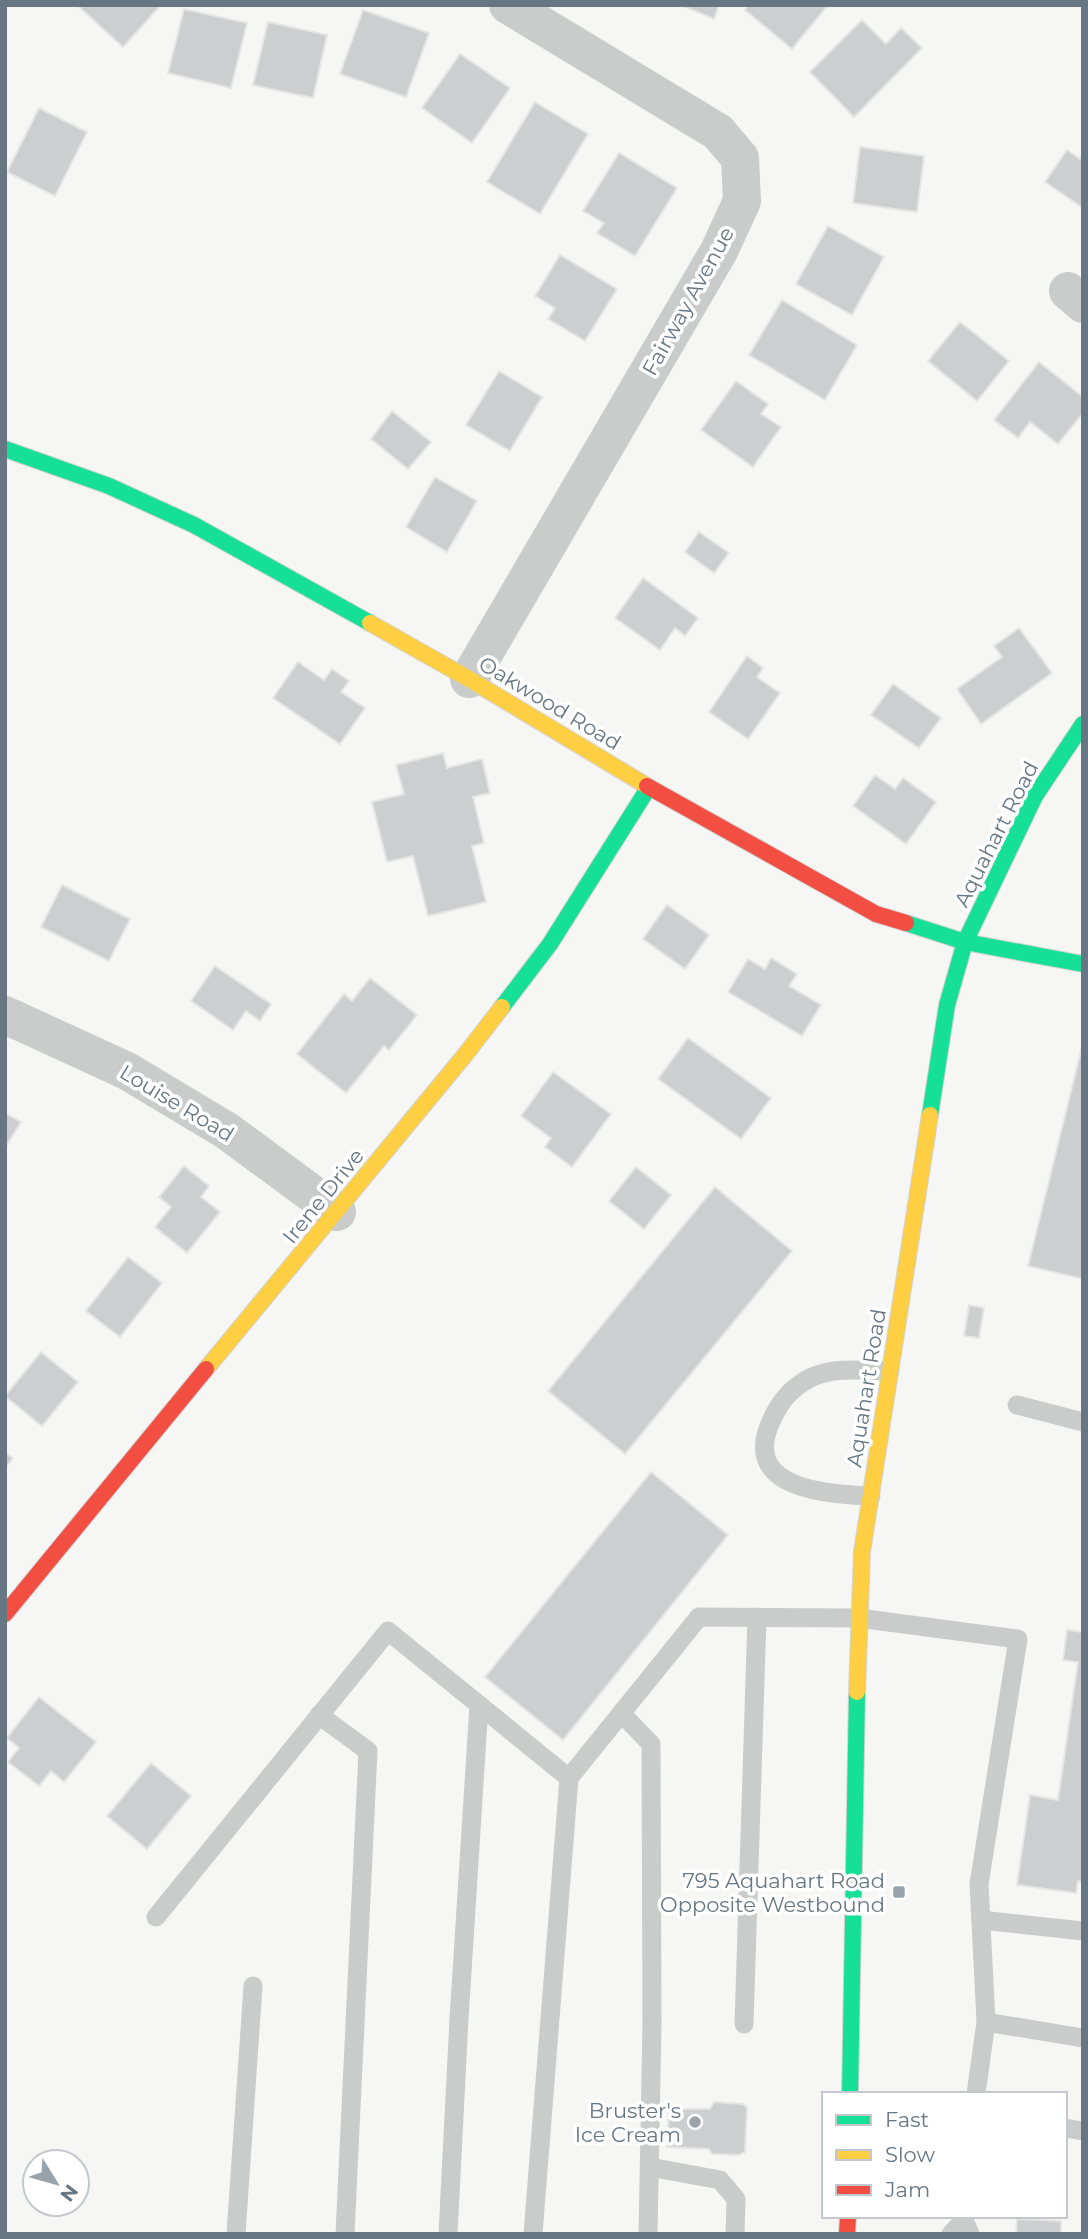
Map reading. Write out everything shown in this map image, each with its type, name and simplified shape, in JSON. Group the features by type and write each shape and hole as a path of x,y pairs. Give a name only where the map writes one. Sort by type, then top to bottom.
{"street":[{"name":"Fairway Avenue","path":"469,679 719,251 742,201 740,158 718,132 508,5"},
{"name":"Oakwood Road","path":"5,449 109,486 194,525 469,679 649,788 876,914 965,942 1083,964"},
{"name":"Aquahart Road","path":"850,2092 858,1618 862,1552 947,1005 965,942 1035,796 1083,724"},
{"name":"Irene Drive","path":"6,1612 465,1055 551,944 649,788"},
{"name":"Louise Road","path":"5,1015 127,1071 227,1131 337,1212"}],"lane":[{"path":"870,1496 836,1495 803,1489 774,1472 766,1461 767,1431 779,1404 787,1394 812,1377 844,1370 890,1371"},
{"path":"1017,1405 1083,1422"},
{"path":"533,2234 569,1778 699,1617 858,1618 1017,1639 979,1884 986,2022 976,2092"},
{"path":"744,2024 757,1617"},
{"path":"156,1917 388,1631 569,1778"},
{"path":"448,2234 479,1705"},
{"path":"621,1713 651,1744 652,2024 648,2234"},
{"path":"319,1715 368,1751 345,2234"},
{"path":"981,1920 1083,1931"},
{"path":"236,2234 253,1986"},
{"path":"986,2022 1083,2038"},
{"path":"650,2167 720,2180 736,2199 735,2234"}],"building":[{"path":"77,5 161,5 123,47"},
{"path":"681,5 719,5 714,19"},
{"path":"748,5 828,5 792,49 745,10"},
{"path":"184,9 247,23 231,88 168,73"},
{"path":"363,10 429,33 406,97 340,74"},
{"path":"862,20 886,44 901,28 922,48 854,117 810,72"},
{"path":"268,22 327,35 313,98 253,85"},
{"path":"460,54 510,88 472,143 422,108"},
{"path":"535,102 588,134 540,214 487,182"},
{"path":"39,108 87,132 55,196 7,172"},
{"path":"860,147 924,156 917,212 853,203"},
{"path":"1067,150 1080,159 1083,154 1083,208 1045,182"},
{"path":"619,153 677,188 635,256 597,233 604,223 583,211"},
{"path":"828,226 884,257 852,315 796,284"},
{"path":"560,255 617,289 585,341 548,319 555,308 535,296"},
{"path":"782,300 857,345 825,400 749,355"},
{"path":"960,322 1009,361 977,401 928,361"},
{"path":"1039,362 1083,397 1083,413 1058,444 1030,422 1018,438 994,420"},
{"path":"499,371 542,397 510,451 466,425"},
{"path":"736,381 768,404 761,414 781,427 753,467 701,430"},
{"path":"392,411 431,442 408,469 371,439"},
{"path":"435,477 477,501 447,552 406,527"},
{"path":"699,532 729,553 714,573 685,552"},
{"path":"643,578 698,618 685,636 675,628 660,650 615,618"},
{"path":"1019,628 1052,673 981,724 957,689 1002,657 994,646"},
{"path":"747,656 763,668 757,677 780,693 748,739 709,712"},
{"path":"298,662 324,680 332,669 349,681 341,692 365,708 340,744 273,698"},
{"path":"893,684 941,718 919,748 871,715"},
{"path":"443,753 447,768 482,759 490,793 473,797 484,843 472,846 486,902 428,916 413,856 387,862 372,802 404,794 396,765"},
{"path":"875,775 895,789 903,778 936,802 906,844 853,806"},
{"path":"62,885 130,919 109,961 41,927"},
{"path":"667,905 709,935 685,969 643,939"},
{"path":"771,958 797,974 789,986 821,1005 802,1036 728,992 748,959 765,969"},
{"path":"215,966 271,1004 260,1021 246,1011 233,1030 191,1001"},
{"path":"370,978 417,1015 389,1050 384,1046 346,1093 297,1054 344,994 352,1001"},
{"path":"688,1038 771,1098 741,1139 658,1079"},
{"path":"1083,1047 1083,1279 1028,1266"},
{"path":"553,1072 611,1114 572,1167 545,1147 551,1138 521,1116"},
{"path":"5,1113 21,1122 5,1148"},
{"path":"184,1166 209,1186 201,1197 220,1212 187,1253 155,1227 171,1207 159,1197"},
{"path":"636,1167 671,1195 644,1229 609,1201"},
{"path":"715,1187 792,1251 625,1454 548,1391"},
{"path":"128,1257 162,1283 120,1337 86,1311"},
{"path":"969,1305 984,1308 979,1338 964,1336"},
{"path":"41,1352 78,1382 42,1426 5,1396"},
{"path":"5,1453 13,1458 5,1468"},
{"path":"651,1472 728,1535 563,1740 485,1677"},
{"path":"1067,1630 1083,1632 1083,1882 1078,1881 1076,1893 1017,1885 1030,1795 1058,1800 1078,1662 1063,1660"},
{"path":"39,1697 96,1742 64,1782 51,1771 39,1786 8,1762 19,1748 7,1738"},
{"path":"151,1763 191,1796 147,1849 107,1816"},
{"path":"714,2102 743,2104 747,2107 745,2152 739,2155 712,2154 709,2149 667,2147 669,2109 710,2109"},
{"path":"1017,2219 1061,2221 1061,2234 1016,2234"}],"traffic: fast":[{"path":"5,449 109,486 194,525 370,623"},
{"path":"930,1115 947,1005 965,942 1035,796 1083,724"},
{"path":"502,1007 550,944 649,787"},
{"path":"906,923 965,942 1083,964"},
{"path":"850,2092 857,1692"}],"traffic: slow":[{"path":"370,623 647,786"},
{"path":"206,1369 502,1007"},
{"path":"857,1692 862,1552 930,1115"}],"traffic: jam":[{"path":"647,786 876,914 906,923"},
{"path":"5,1614 206,1369"},
{"path":"847,2234 848,2218"}],"place":[{"name":"795 Aquahart Road Opposite Westbound","path":"899,1892"},
{"name":"Bruster's Ice Cream","path":"695,2122"}]}
